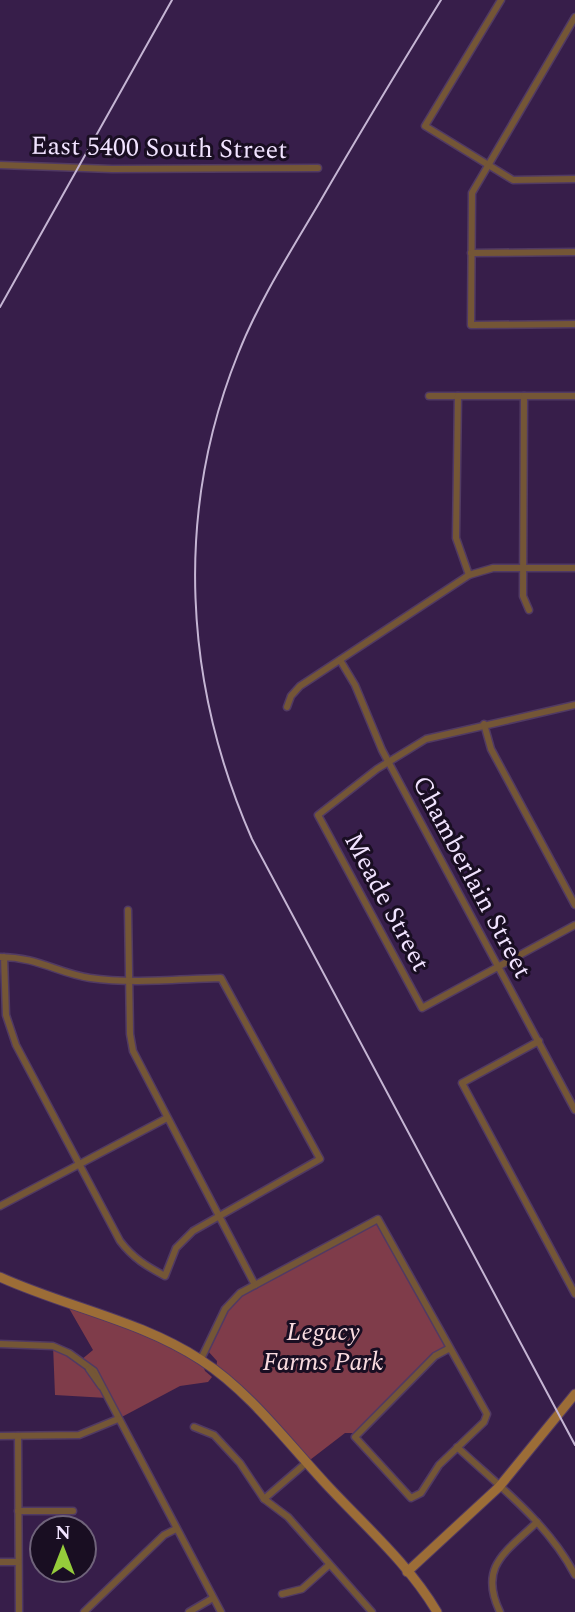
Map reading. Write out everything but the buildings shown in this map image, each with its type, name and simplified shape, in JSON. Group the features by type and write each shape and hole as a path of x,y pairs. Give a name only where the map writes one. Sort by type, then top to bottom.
{"street":[{"path":"501,0 425,126 513,180 575,179"},
{"path":"575,16 472,193 471,325 575,324"},
{"name":"East 5400 South Street","path":"0,165 112,169 318,168"},
{"path":"471,253 575,252"},
{"path":"429,396 575,397"},
{"path":"457,396 456,538 469,575"},
{"path":"524,396 523,596 529,610"},
{"path":"287,707 297,689 469,575 493,568 575,568"},
{"name":"Chamberlain Street","path":"340,660 388,761 575,1110"},
{"path":"388,761 426,739 575,705"},
{"path":"484,724 491,749 575,905"},
{"name":"Meade Street","path":"388,761 318,815 422,1008 498,967"},
{"path":"128,910 130,1034 133,1051 255,1285"},
{"path":"498,967 575,925"},
{"path":"2,957 34,960 92,978 221,978 320,1159 219,1215 183,1239 170,1260 165,1276 131,1256 79,1164 10,1030 2,957"},
{"path":"539,1041 462,1083 575,1294"},
{"path":"0,1206 167,1118"},
{"path":"201,1359 231,1301 255,1285 378,1219 450,1348 486,1418 439,1465 421,1493 411,1498 355,1437 435,1356 450,1348"},
{"path":"0,1277 142,1329 201,1359 248,1400 306,1462 407,1572 437,1612"},
{"path":"0,1343 52,1346 81,1360 89,1369 101,1386 221,1612"},
{"path":"407,1572 499,1487 575,1394"},
{"path":"0,1436 79,1435 118,1419"},
{"path":"194,1427 214,1435 240,1463 264,1499 288,1517 372,1612"},
{"path":"18,1436 19,1612"},
{"path":"457,1447 537,1522 554,1542 575,1575"},
{"path":"264,1499 306,1462"},
{"path":"18,1511 73,1511"},
{"path":"500,1612 490,1583 493,1569 502,1555 537,1522"},
{"path":"84,1612 164,1535 176,1529"},
{"path":"0,1562 18,1562"},
{"path":"282,1594 302,1589 329,1565"},
{"path":"189,1612 213,1598"}],"green space":[{"name":"Legacy Farms Park","path":"378,1219 450,1348 435,1356 358,1433 345,1433 306,1463 216,1371 217,1361 207,1350 231,1301"},
{"path":"66,1303 142,1329 201,1359 205,1371 212,1377 208,1382 180,1386 118,1419 107,1398 55,1395 53,1345 81,1360 93,1350"}],"railway":[{"path":"0,307 172,0"},
{"path":"441,0 285,260 255,315 238,354 217,414 204,475 196,536 196,598 201,659 212,720 229,780 252,839 575,1445"}]}
